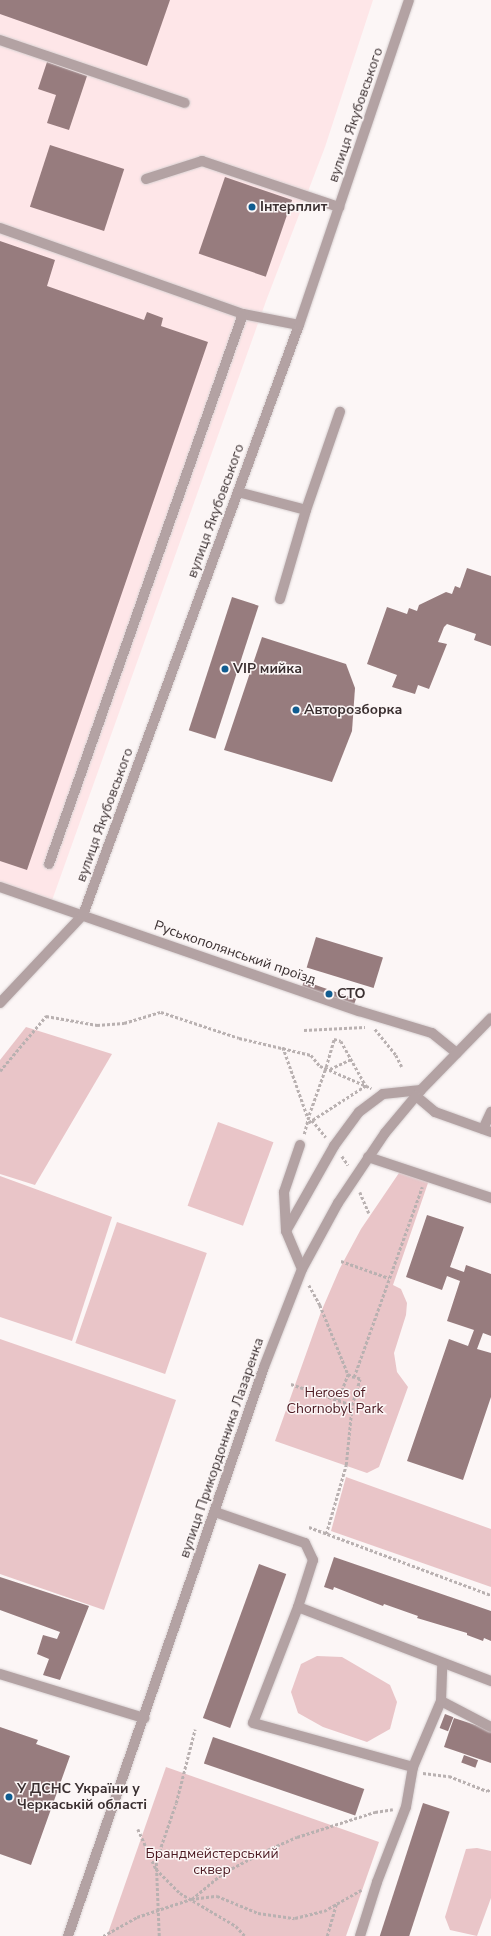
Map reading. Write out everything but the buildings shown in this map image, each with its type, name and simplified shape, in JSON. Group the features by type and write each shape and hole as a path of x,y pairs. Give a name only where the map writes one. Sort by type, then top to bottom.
{"street":[{"name":"вулиця Якубовського","path":"0,1003 83,915 299,325 409,0"},
{"path":"0,40 185,103"},
{"path":"146,179 202,161 339,207"},
{"path":"0,228 243,314 299,325"},
{"path":"49,864 243,314"},
{"path":"280,598 306,510 340,412"},
{"path":"238,492 306,510"},
{"name":"Руськополянський проїзд","path":"0,887 359,1011 432,1033 457,1053"},
{"name":"вулиця Прикордонника Лазаренка","path":"68,1936 215,1512 302,1269 338,1203 368,1157 419,1093 491,1018"},
{"path":"286,1231 334,1146 359,1112 383,1094 419,1093 435,1112 487,1130 491,1112"},
{"path":"300,1145 284,1192 286,1231 302,1269"},
{"path":"368,1157 491,1198"},
{"path":"215,1512 305,1543 313,1560 298,1607 253,1723 413,1768"},
{"path":"298,1607 491,1681"},
{"path":"360,1936 377,1882 406,1807 413,1768 441,1701 442,1663"},
{"path":"0,1674 144,1718"},
{"path":"441,1701 491,1727"}],"path":[{"path":"0,1071 46,1016 97,1025 124,1023 161,1012 239,1038 283,1047 311,1055 320,1066 326,1067 383,1094"},
{"path":"373,1027 396,1054 402,1067"},
{"path":"304,1030 380,1027"},
{"path":"300,1145 334,1039 341,1041 366,1086"},
{"path":"283,1047 304,1113 308,1119"},
{"path":"330,1069 351,1059"},
{"path":"307,1124 366,1086"},
{"path":"354,1377 426,1176"},
{"path":"358,1188 368,1213"},
{"path":"341,1261 390,1278"},
{"path":"302,1269 320,1305 348,1374 360,1379 352,1405 346,1465 326,1534"},
{"path":"338,1400 348,1374"},
{"path":"291,1384 352,1405"},
{"path":"309,1527 491,1595"},
{"path":"159,1936 156,1869 194,1729"},
{"path":"413,1768 420,1773 449,1776 487,1791 491,1789"},
{"path":"191,1899 223,1873 297,1837 375,1812 406,1807"},
{"path":"138,1829 156,1869 180,1893 236,1926 246,1936"},
{"path":"103,1936 137,1917 191,1899 217,1896 258,1913 295,1918 324,1911 337,1902 377,1882"},
{"path":"327,1936 337,1902"}],"shaded area":[{"path":"0,0 373,0 325,147 266,301 50,906 0,888"}],"green space":[{"path":"26,1027 112,1054 35,1185 0,1174 0,1060"},
{"path":"218,1122 273,1142 243,1226 188,1206"},
{"name":"Heroes of Chornobyl Park","path":"401,1170 429,1180 393,1285 401,1289 407,1303 406,1315 394,1353 397,1372 408,1387 379,1467 367,1473 275,1441 321,1312 340,1268 361,1229"},
{"path":"0,1176 112,1217 72,1341 0,1317"},
{"path":"117,1222 207,1253 165,1374 75,1343"},
{"path":"0,1339 176,1400 104,1610 0,1574"},
{"path":"346,1477 491,1529 491,1587 331,1531"},
{"path":"317,1656 342,1657 390,1685 397,1702 390,1729 367,1742 323,1727 298,1713 291,1692 301,1664"},
{"name":"Брандмейстерський сквер","path":"166,1767 379,1842 346,1936 107,1936"},
{"path":"477,1848 491,1851 491,1898 477,1936 450,1930 445,1917 466,1849"}],"place":[{"name":"Інтерплит","path":"252,207"},
{"name":"VIP мийка","path":"225,669"},
{"name":"Авторозборка","path":"296,710"},
{"name":"СТО","path":"329,994"},
{"name":"У ДСНС України у Черкаській області","path":"9,1797"}]}
